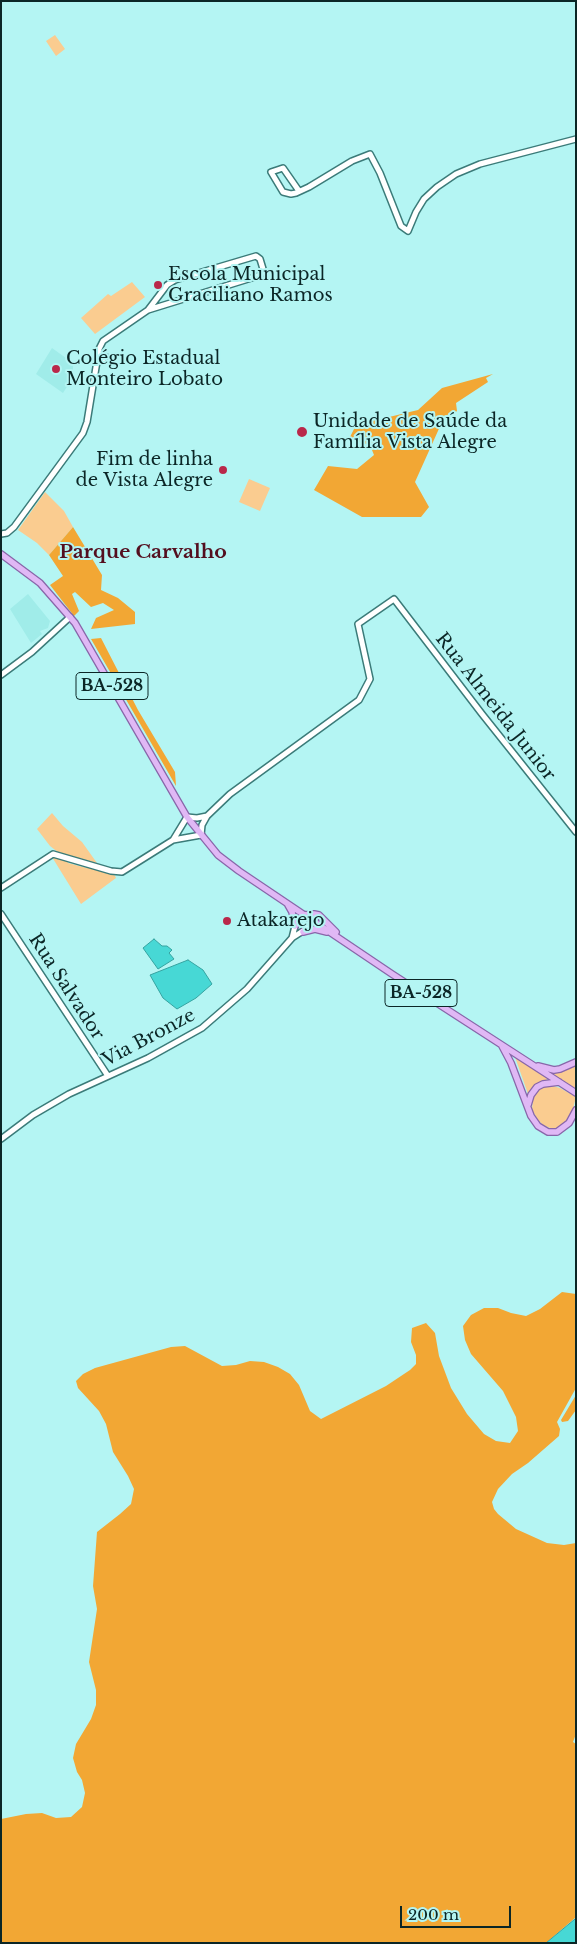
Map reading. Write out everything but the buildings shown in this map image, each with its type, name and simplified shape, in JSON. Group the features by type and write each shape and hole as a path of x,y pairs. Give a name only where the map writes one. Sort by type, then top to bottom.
{"main road":[{"name":"BA-528","path":"1,554 36,579 70,616 86,639 187,817 227,862 396,977 576,1093"},
{"path":"44,594 57,601"},
{"path":"287,903 292,912 295,926"},
{"path":"305,914 319,915 342,940"},
{"path":"303,932 319,930 342,940"},
{"path":"501,1044 512,1063 528,1104 529,1112 535,1123 545,1131 551,1133 558,1132 565,1127 576,1110"},
{"path":"530,1063 554,1070 566,1068 576,1062"},
{"path":"528,1104 530,1095 538,1087 543,1084 559,1082"}],"street":[{"path":"299,191 283,168 271,172 283,192 288,194 299,191 352,161 370,154 380,173 401,226 408,231 424,199 436,187 456,174 480,164 576,139"},
{"path":"1,534 7,533 14,527 83,433 87,422 99,349 103,341 148,310 261,274 263,269 260,259 256,256 175,280 167,285 148,310"},
{"path":"96,363 106,357"},
{"name":"Rua Almeida Junior","path":"207,816 234,790 357,702 370,679 358,624 394,599 576,832"},
{"path":"1,675 32,652 70,616"},
{"path":"173,840 187,817 207,816"},
{"path":"1,888 53,854 111,871 122,872 173,840 201,835 202,825 207,816"},
{"path":"182,824 184,833 194,837"},
{"name":"Rua Salvador","path":"1,914 108,1076"},
{"name":"Via Bronze","path":"292,938 298,919 305,914"},
{"name":"Via Bronze","path":"1,1139 12,1129 56,1101 148,1058 202,1028 247,989 292,938 308,928 312,919"}],"shaded area":[{"path":"55,35 65,49 56,56 46,41"},
{"path":"132,282 145,297 95,334 81,318 108,294 111,296"},
{"name":"Colégio Estadual Monteiro Lobato","path":"52,348 73,363 73,377 63,393 36,374"},
{"path":"493,374 486,378 488,382 456,403 457,411 442,422 415,482 429,507 421,517 362,517 314,490 328,466 357,469 374,455 370,445 349,439 356,425 418,410 442,388"},
{"path":"249,479 270,488 260,511 239,502"},
{"path":"45,492 64,511 73,527 49,555 37,543 18,530"},
{"path":"73,527 102,575 101,590 118,598 135,612 135,624 91,629 96,618 114,610 103,603 91,607 75,592 72,594 79,611 74,616 50,585 63,576 49,555"},
{"path":"28,594 50,621 48,628 40,631 42,634 31,643 10,609"},
{"path":"101,638 138,710 175,772 176,786 91,639"},
{"path":"52,813 63,826 82,842 97,863 59,853 50,846 37,829"},
{"path":"52,857 66,859 68,863 114,874 116,878 81,904"},
{"path":"154,939 162,946 167,946 172,950 169,953 174,959 158,969 143,948"},
{"path":"188,960 203,970 212,984 196,998 177,1009 163,998 150,975"},
{"path":"515,1057 548,1079 535,1085 528,1094"},
{"path":"576,1065 576,1089 547,1070 564,1070"},
{"path":"550,1085 576,1097 573,1109 566,1121 558,1128 550,1128 543,1125 532,1110 533,1097 539,1089"},
{"path":"562,1292 576,1294 576,1388 557,1422 560,1429 559,1436 528,1463 512,1474 498,1489 492,1502 498,1514 516,1529 547,1543 564,1545 576,1543 576,1734 573,1742 576,1744 575,1918 546,1943 1,1943 1,1819 42,1813 56,1818 71,1817 82,1807 85,1793 73,1758 76,1744 91,1719 96,1705 96,1690 89,1662 97,1609 93,1586 97,1532 131,1504 134,1489 113,1452 106,1424 99,1411 78,1388 76,1381 83,1374 95,1368 171,1347 185,1346 222,1366 250,1361 264,1362 278,1367 290,1374 299,1385 310,1411 321,1419 386,1386 410,1370 416,1364 416,1355 411,1342 412,1328 426,1323 435,1333 439,1356 451,1388 467,1414 484,1434 496,1441 510,1443 518,1431 516,1417 503,1391 471,1354 465,1340 463,1326 471,1315 484,1308 498,1308 526,1316 540,1309"},
{"path":"576,1395 576,1410 568,1421 562,1422 561,1420"},
{"path":"575,1919 576,1943 546,1943"}],"place":[{"name":"Escola Municipal Graciliano Ramos","path":"158,285"},
{"name":"Colégio Estadual Monteiro Lobato","path":"56,369"},
{"name":"Unidade de Saúde da Família Vista Alegre","path":"302,432"},
{"name":"Fim de linha de Vista Alegre","path":"223,470"},
{"name":"Atakarejo","path":"227,921"}],"district":[{"name":"Parque Carvalho","path":"143,553"}]}
